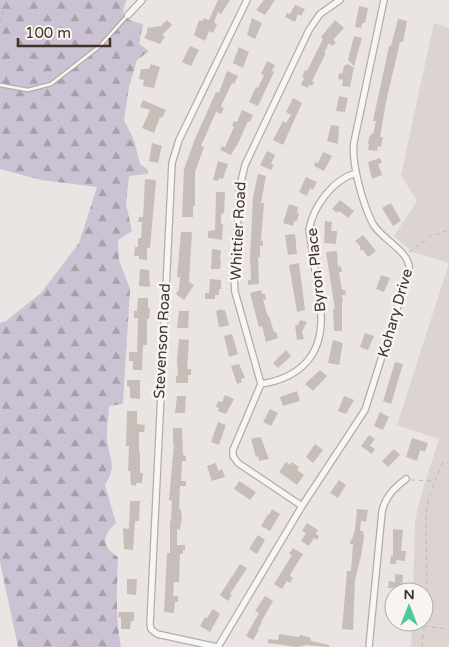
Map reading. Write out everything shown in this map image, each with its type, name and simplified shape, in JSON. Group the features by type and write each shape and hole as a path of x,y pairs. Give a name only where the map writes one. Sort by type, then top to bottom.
{"street":[{"path":"128,15 142,0"},
{"name":"Stevenson Road","path":"217,647 157,634 151,629 150,624 162,358 171,172 174,156 179,140 247,0"},
{"name":"Whittier Road","path":"261,384 235,292 234,278 242,173 309,30 320,14 340,0"},
{"name":"Kohary Drive","path":"217,647 302,506 365,410 409,271 409,263 405,256 382,236 373,224 353,158 354,142 384,0"},
{"name":"Byron Place","path":"261,384 276,382 291,376 304,366 314,351 319,335 321,314 309,230 311,220 324,197 339,181 345,176 356,173"},
{"path":"261,384 233,450 233,456 238,463 302,506"},
{"path":"368,647 384,502 406,479"}],"lane":[{"path":"0,85 28,90 51,84 100,46 128,15"}],"path":[{"path":"0,22 7,0"},
{"path":"405,256 430,236 449,230"},
{"path":"426,582 426,512 429,497 442,463 449,462"},
{"path":"406,479 435,480"},
{"path":"434,627 446,629"},
{"path":"422,647 423,632"}],"shaded area":[{"path":"434,23 449,28 449,263 412,252 394,236 417,201 401,175"},
{"path":"449,263 449,647 411,647 412,632 434,632 434,582 413,582 415,522 420,499 439,439 397,425"}],"green space":[{"path":"0,0 127,0 123,10 124,14 129,20 143,24 139,44 149,51 137,60 129,87 124,120 134,140 140,164 148,170 148,174 129,176 126,204 132,231 118,240 119,260 130,289 123,404 109,406 107,431 112,467 105,485 116,523 108,532 105,541 112,553 118,557 117,614 121,647 18,647 0,562 0,323 6,321 41,293 79,243 97,187 41,180 0,169"}],"building":[{"path":"218,0 230,0 221,14 218,12 214,22 217,24 213,33 209,31 205,41 194,35 199,20 202,21 204,18 209,20"},
{"path":"264,0 275,0 265,15 256,10"},
{"path":"295,5 305,9 301,16 298,14 295,22 285,17 287,13 290,14"},
{"path":"359,6 368,8 365,23 362,23 361,28 355,27"},
{"path":"252,18 262,23 255,39 247,35"},
{"path":"398,19 407,21 403,42 400,42 386,102 380,137 383,137 381,147 378,146 377,151 368,150 369,138 373,134 376,121 373,121 389,46 391,46"},
{"path":"167,20 172,25 162,35 165,37 160,44 144,38 147,28 161,26"},
{"path":"335,20 344,28 333,40 336,42 332,46 329,43 312,81 314,82 312,86 309,85 308,88 301,85 305,70 307,71 323,39 321,37"},
{"path":"354,36 362,38 354,66 348,60"},
{"path":"190,46 199,50 191,66 182,62"},
{"path":"239,47 249,52 243,68 233,63"},
{"path":"267,61 275,65 272,71 274,72 258,106 249,102 264,75 261,74"},
{"path":"151,64 160,67 154,88 143,86 144,80 139,79 141,69 149,69"},
{"path":"347,64 354,67 350,87 342,86 343,80 338,79 339,73 342,74 344,66"},
{"path":"227,71 238,76 234,84 232,83 222,104 221,107 224,108 221,114 216,112 201,146 204,147 195,172 195,206 193,206 193,217 182,217 184,169 195,139 216,92 219,93"},
{"path":"339,96 348,98 345,112 336,111"},
{"path":"293,98 302,103 283,145 273,140 283,121 286,123 291,115 286,112"},
{"path":"143,100 166,110 162,118 160,117 154,133 142,128 150,110 140,107"},
{"path":"242,110 253,115 231,155 220,150 222,146 225,147 234,127 232,126 234,121 237,122"},
{"path":"331,125 339,126 338,144 327,141"},
{"path":"152,143 162,146 158,163 149,161"},
{"path":"267,151 275,155 271,164 274,165 271,170 260,165"},
{"path":"323,152 332,156 324,171 314,166 315,162 318,163"},
{"path":"380,158 382,163 378,164 382,175 372,179 368,162"},
{"path":"218,161 228,164 223,179 219,178 218,181 213,180"},
{"path":"258,174 266,176 261,203 264,203 261,241 263,241 263,246 260,246 260,257 258,257 259,284 248,285 248,280 251,280 250,257 253,197"},
{"path":"306,177 317,182 313,190 310,188 307,196 299,192"},
{"path":"145,179 156,180 150,248 147,248 147,260 134,256 135,247 138,247 138,238 141,238 142,222 138,222 139,217 143,217"},
{"path":"216,192 225,192 224,213 221,214 221,224 223,224 222,240 208,238 208,231 215,230"},
{"path":"340,200 354,211 348,218 341,212 338,211 337,213 332,209"},
{"path":"391,203 401,221 393,226 382,208"},
{"path":"289,204 298,207 297,221 294,221 293,226 283,223"},
{"path":"325,221 332,222 331,231 337,231 336,244 324,243"},
{"path":"181,232 192,233 189,282 194,285 184,300 176,294 179,289 180,277 177,277"},
{"path":"295,234 297,254 288,255 285,235"},
{"path":"363,235 376,251 368,257 362,249 360,251 360,246 355,241"},
{"path":"212,249 221,250 220,269 211,269"},
{"path":"337,251 338,267 341,266 342,272 339,272 342,290 345,290 346,295 342,295 342,331 334,331 333,309 335,309 326,252"},
{"path":"299,263 305,310 297,312 289,265"},
{"path":"140,269 149,270 150,287 139,286"},
{"path":"381,275 390,278 384,292 376,289"},
{"path":"210,279 221,280 221,289 219,289 219,295 215,295 215,299 205,299 205,293 209,293"},
{"path":"261,290 262,294 265,294 266,299 263,300 268,317 278,338 266,342 262,326 259,327 250,293"},
{"path":"138,298 148,298 148,308 150,308 149,319 147,319 147,345 143,345 142,370 133,370 133,361 129,361 129,352 137,352 138,318 134,318 134,311 137,311"},
{"path":"222,309 223,311 225,310 229,325 219,327 216,311"},
{"path":"179,311 189,311 188,328 177,328"},
{"path":"300,320 307,322 302,332 304,339 297,340 295,325 298,325"},
{"path":"365,333 374,336 368,350 360,347"},
{"path":"232,334 238,354 229,357 224,336"},
{"path":"179,339 189,340 187,369 191,369 191,375 188,375 188,383 176,383 176,376 178,376"},
{"path":"333,340 343,343 339,365 328,363"},
{"path":"286,350 291,356 278,368 273,363"},
{"path":"395,362 403,364 391,404 383,401"},
{"path":"239,364 245,378 241,379 242,382 237,384 231,366"},
{"path":"320,370 327,376 313,391 305,384"},
{"path":"127,380 140,380 140,399 130,398"},
{"path":"297,391 300,401 283,406 280,397"},
{"path":"225,395 234,399 226,414 218,411 219,408 216,407 218,401 222,402"},
{"path":"177,396 186,396 185,413 175,413"},
{"path":"344,396 354,400 346,414 338,411"},
{"path":"270,409 278,413 271,426 263,422"},
{"path":"127,411 137,411 137,424 145,425 144,432 139,432 140,473 143,473 142,483 136,483 136,486 131,485 130,471 128,471 129,446 126,446"},
{"path":"380,412 389,417 383,430 374,426"},
{"path":"218,422 226,425 219,445 211,442"},
{"path":"173,428 182,428 183,455 186,456 186,461 182,461 181,481 186,481 186,486 180,486 179,509 181,509 182,522 180,530 177,529 177,545 185,545 185,550 183,550 183,554 180,554 179,582 174,582 173,596 178,596 178,602 175,602 174,613 164,612 167,553 170,553 172,501 169,500 174,443"},
{"path":"369,435 375,439 370,446 375,449 372,454 361,446"},
{"path":"259,437 269,459 259,461 258,456 256,457 251,439"},
{"path":"412,438 428,443 425,452 420,450 417,461 406,457"},
{"path":"315,444 323,450 313,463 306,457"},
{"path":"394,449 400,455 388,467 382,461"},
{"path":"286,462 290,465 292,462 299,467 297,470 304,475 297,485 279,472"},
{"path":"216,463 218,471 222,469 225,477 212,481 207,466"},
{"path":"339,480 346,485 338,498 330,493"},
{"path":"239,481 256,492 250,500 234,489"},
{"path":"130,501 140,501 139,521 135,521 133,550 124,549 123,528 129,529"},
{"path":"272,509 280,514 270,531 261,526"},
{"path":"357,509 368,510 366,522 361,521 360,531 363,531 364,537 355,580 353,630 342,629 347,571 351,571 353,544 350,544 355,530"},
{"path":"307,523 318,530 316,534 319,536 317,540 314,538 309,546 301,541 306,533 302,531"},
{"path":"393,529 403,530 401,551 406,551 405,561 396,560 396,564 390,564 391,556 393,556"},
{"path":"258,535 265,540 257,554 249,549"},
{"path":"293,548 303,554 291,573 290,576 293,578 290,583 287,581 282,589 274,584 292,555 289,554"},
{"path":"240,564 247,568 230,594 232,595 228,601 220,595"},
{"path":"395,574 403,575 402,582 395,582"},
{"path":"127,579 137,579 136,595 127,594"},
{"path":"265,596 273,601 253,640 246,636 259,613 255,611"},
{"path":"213,609 220,614 210,632 200,626"},
{"path":"119,612 134,612 134,621 131,621 130,629 121,629 121,617 118,617"},
{"path":"279,634 309,637 311,641 329,645 329,647 306,645 297,647 268,643 268,639 278,640"}]}
